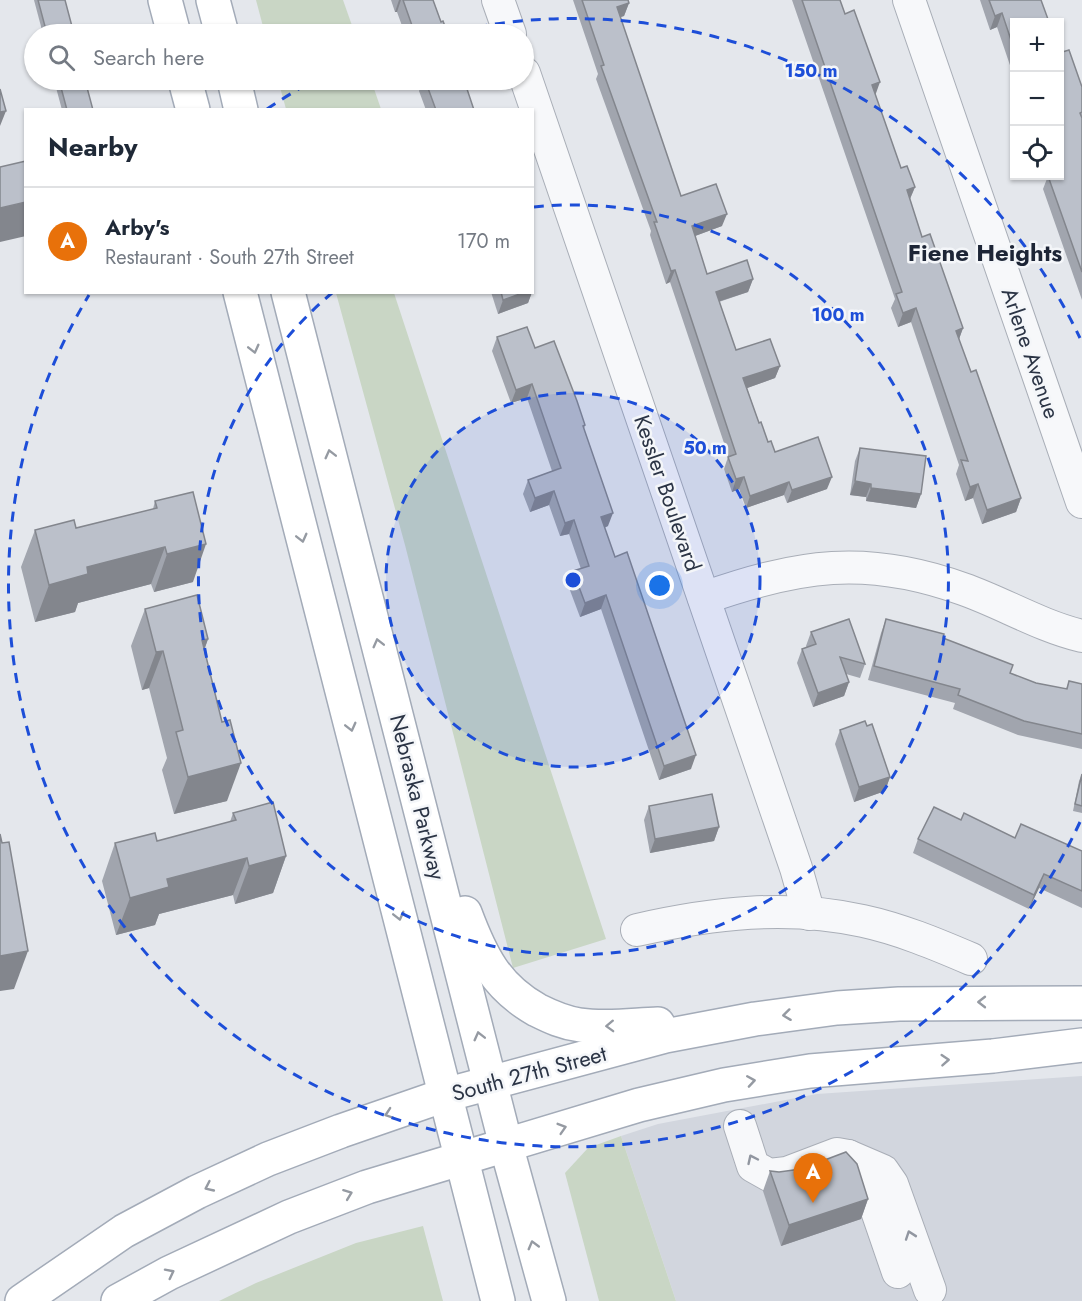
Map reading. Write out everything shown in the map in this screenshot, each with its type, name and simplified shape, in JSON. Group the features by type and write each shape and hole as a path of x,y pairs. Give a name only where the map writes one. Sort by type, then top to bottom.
{"main road":[{"path":"165,0 171,24"},
{"path":"213,0 219,24"},
{"path":"188,90 192,108"},
{"path":"236,90 241,108"},
{"path":"241,294 498,1301"},
{"name":"Nebraska Parkway","path":"289,294 506,1145 549,1301"},
{"path":"389,685 464,911 486,962 501,984 519,1000 558,1021 580,1025 600,1027 732,1023"},
{"path":"993,1056 1011,1026 1030,1014 1071,1003"},
{"name":"South 27th Street","path":"22,1301 124,1231 197,1192 340,1131 445,1095 665,1036 732,1023 837,1008 899,1004 1071,1003"},
{"path":"118,1301 169,1273 289,1217 367,1187 639,1105 724,1085 834,1068 993,1056 1082,1046"}],"street":[{"path":"498,0 506,24"},
{"name":"Arlene Avenue","path":"909,0 1082,502"},
{"name":"Kessler Boulevard","path":"530,90 796,868 809,914"},
{"path":"704,598 791,572 844,566 877,568 908,573 964,589 1043,624 1082,636"},
{"path":"637,930 716,914 765,912 809,914 862,920 885,926 971,959"},
{"path":"740,1126 753,1166 769,1175 787,1173 837,1154 848,1155 883,1171 892,1184 930,1290"},
{"path":"848,1155 865,1176 898,1272"}],"shaded area":[{"path":"1082,1076 1082,1301 676,1301 621,1136 658,1124 817,1094"}],"green space":[{"path":"256,0 343,0 351,24 262,24"},
{"path":"281,90 374,90 381,108 286,108"},
{"path":"336,294 394,294 606,939 513,968 405,545"},
{"path":"621,1136 676,1301 599,1301 565,1173 588,1148"},
{"path":"423,1226 443,1301 219,1301 256,1283 356,1243"}],"building":[{"path":"38,0 65,0 71,24 44,24"},
{"path":"403,0 433,0 441,22 443,21 444,24 411,24"},
{"path":"582,0 628,0 629,3 617,7 681,196 716,184 727,214 692,226 707,274 747,260 753,279 716,292 736,350 770,339 780,366 743,378 759,423 761,422 768,442 771,441 775,452 818,437 832,477 792,490 789,482 750,496 744,477 736,479 728,457 736,454 675,270 671,271 654,222 657,222 601,66 604,65"},
{"path":"802,0 840,0 845,14 854,10 880,82 872,85 901,168 907,166 915,187 907,190 922,237 930,234 963,328 956,331 971,372 976,370 1021,498 987,510 978,484 970,487 961,460 968,461 916,308 903,313 896,294 902,292"},
{"path":"989,0 1041,0 1048,18 1010,18 1010,37 1002,13 995,16"},
{"path":"1069,50 1082,87 1082,112 1080,113 1082,118 1082,272 1049,180 1064,180 1064,52"},
{"path":"0,89 6,111 0,112"},
{"path":"62,90 88,90 92,108 66,108"},
{"path":"429,90 467,90 473,108 435,108"},
{"path":"24,161 24,202 0,208 0,167"},
{"path":"502,294 520,294 503,300"},
{"path":"527,327 535,348 554,341 577,401 585,425 583,426 613,513 601,517 615,557 627,552 696,755 664,766 606,595 585,603 573,571 589,566 574,520 565,523 554,491 535,498 528,480 561,468 532,384 516,390 497,337"},
{"path":"860,448 926,456 921,494 871,488 871,484 855,481"},
{"path":"193,492 206,544 167,554 165,547 87,567 88,574 49,585 35,530 74,520 76,528 157,508 155,501"},
{"path":"197,595 208,639 202,640 222,722 230,720 241,763 188,777 176,732 183,730 163,651 156,652 145,609"},
{"path":"849,619 865,664 840,657 849,682 818,693 802,649 816,644 811,632"},
{"path":"886,619 944,634 943,638 1013,665 1010,673 1036,683 1067,689 1069,681 1082,684 1082,734 1024,721 958,695 960,689 874,666"},
{"path":"865,721 867,726 872,724 890,777 859,787 840,730"},
{"path":"1082,774 1082,806 1075,804"},
{"path":"712,794 719,827 655,839 649,806"},
{"path":"273,802 286,856 249,866 247,858 167,879 169,887 130,898 115,843 155,833 157,841 236,820 233,813"},
{"path":"934,807 961,820 964,813 1015,838 1021,824 1082,851 1082,891 1044,874 1034,895 918,839"},
{"path":"0,834 2,843 9,842 28,951 0,956"},
{"path":"846,1152 857,1164 868,1199 789,1225 770,1171 801,1169"}],"place":[{"name":"Arby's","path":"813,1203"}],"district":[{"name":"Fiene Heights","path":"985,253"}]}
